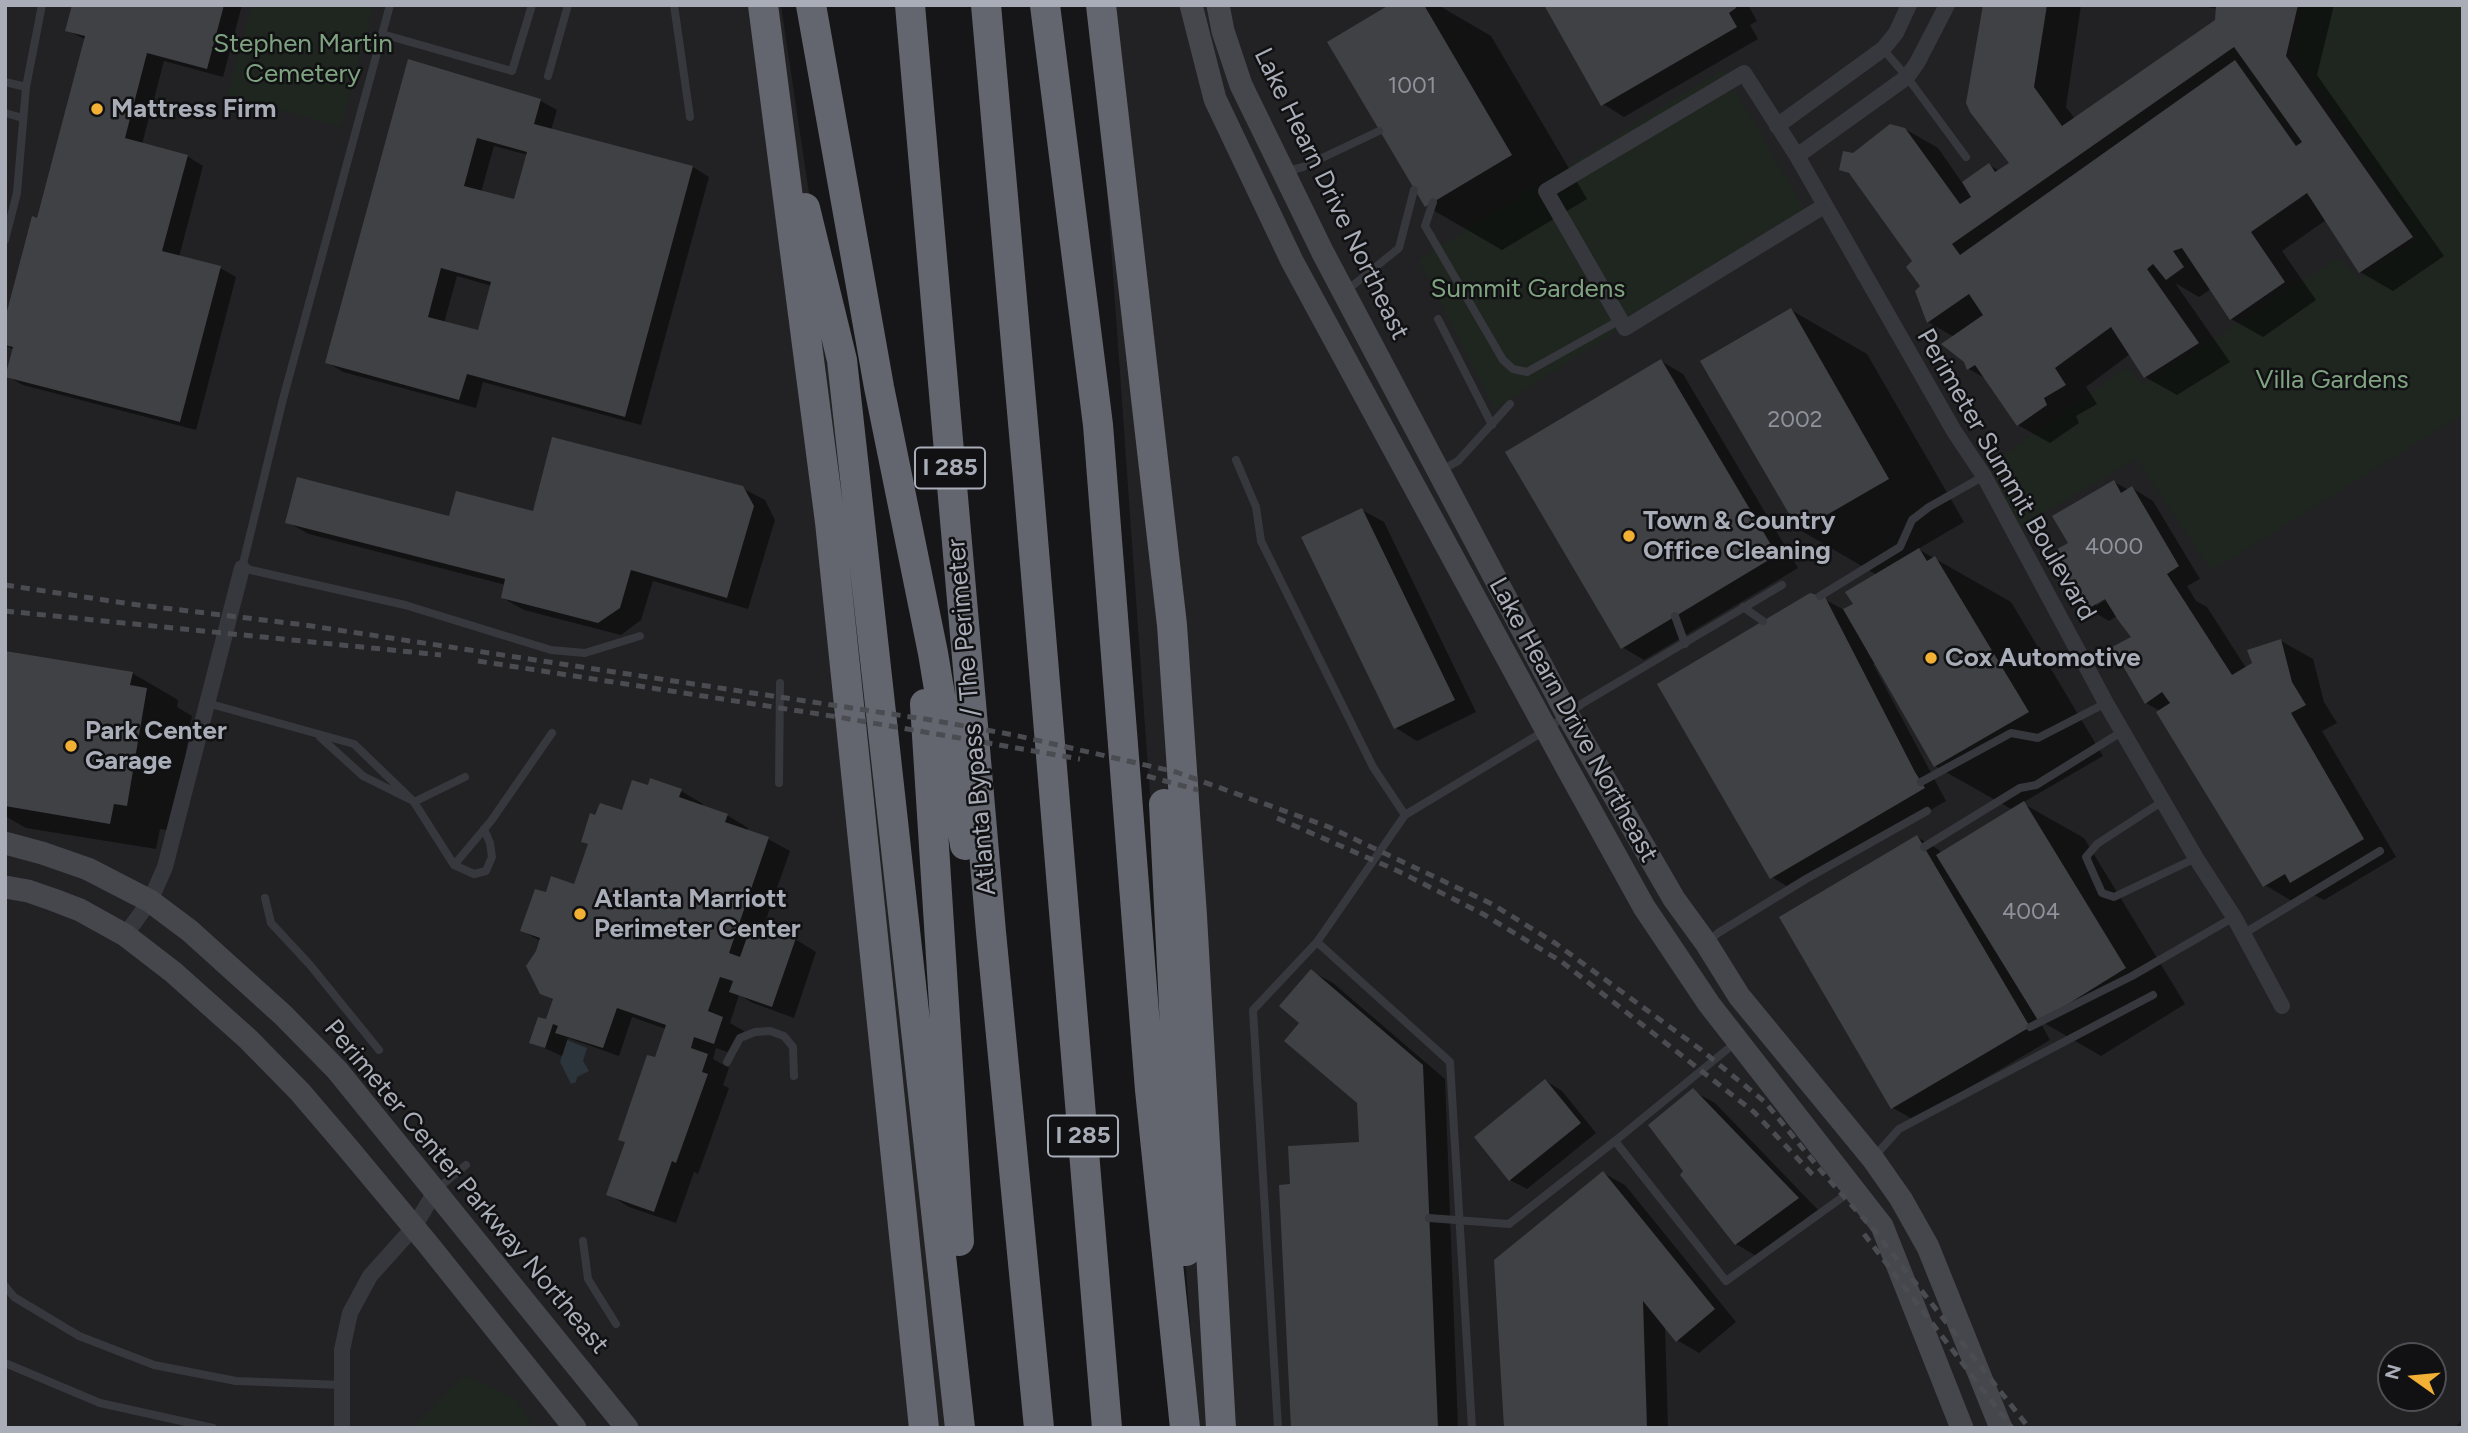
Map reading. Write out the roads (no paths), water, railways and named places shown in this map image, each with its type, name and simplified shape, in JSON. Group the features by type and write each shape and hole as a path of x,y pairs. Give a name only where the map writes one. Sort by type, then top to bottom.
{"highway":[{"path":"763,5 830,522 924,1428"},
{"path":"811,5 878,387 938,678 971,883 991,932"},
{"name":"Atlanta Bypass / The Perimeter","path":"910,5 991,932 1039,1428"},
{"name":"I 285","path":"986,5 1107,1428"},
{"path":"1045,5 1098,425 1150,1090 1185,1428"},
{"path":"1101,5 1173,639 1193,930 1221,1428"},
{"path":"775,110 803,197 842,360 960,1422"},
{"path":"1142,360 1194,1428"},
{"path":"916,568 965,1336 960,1422"}],"street":[{"name":"Lake Hearn Drive Northeast","path":"1191,5 1215,99 1292,261 1546,730 1644,907 1709,1004 1882,1226 1962,1428"},
{"name":"Lake Hearn Drive Northeast","path":"1218,5 1223,31 1241,85 1344,293 1567,714 1674,899 1739,996 1872,1159 1901,1199 1928,1247 2001,1428"},
{"path":"1777,126 1883,49 1896,33 1909,5"},
{"path":"1797,156 1907,77 1947,5"},
{"name":"Perimeter Summit Boulevard","path":"1620,320 1546,191 1744,74 1797,156 1954,431 1984,476 2106,703 2196,858 2234,917 2282,1006"},
{"path":"1620,320 1625,328 1824,205"},
{"path":"125,935 150,901 165,867 242,568"},
{"name":"Perimeter Center Parkway Northeast","path":"5,843 66,860 110,878 150,901 190,931 292,1024 337,1070 627,1428"},
{"path":"5,887 28,891 63,903 125,935 173,972 248,1039 300,1092 414,1227 575,1428"},
{"path":"342,1428 345,1332 357,1297 370,1276 414,1227 436,1190"}],"lane":[{"path":"5,240 17,193 26,87 43,5"},
{"path":"390,5 283,399 242,568 405,605 551,650 585,653 640,636"},
{"path":"382,34 512,71 532,5"},
{"path":"548,76 568,5"},
{"path":"674,5 690,117"},
{"path":"1883,49 1966,157"},
{"path":"5,82 26,87"},
{"path":"5,113 23,118"},
{"path":"1284,172 1303,167 1379,131"},
{"path":"1344,293 1399,248 1414,190"},
{"path":"1433,202 1425,226 1503,360 1513,369 1527,372 1620,320"},
{"path":"1438,318 1492,425"},
{"path":"1439,471 1458,461 1510,404"},
{"path":"1236,460 1256,507 1261,541 1373,767 1405,815"},
{"path":"1820,596 1899,547 1912,520 1929,507 1984,476"},
{"path":"1278,1428 1253,1010 1317,942 1405,815 1782,585"},
{"path":"1743,607 1763,621"},
{"path":"1675,617 1685,644"},
{"path":"779,783 780,683"},
{"path":"207,703 354,744 414,802 454,865 474,874 486,871 490,865 492,852 484,829"},
{"path":"1921,782 2011,733 2038,738 2106,703"},
{"path":"1924,847 2020,788 2036,785 2123,731"},
{"path":"454,865 484,829 552,733"},
{"path":"317,734 363,776 414,802"},
{"path":"414,802 465,777"},
{"path":"2163,800 2097,844 2087,857 2102,892 2114,897 2196,858"},
{"path":"1706,943 1806,879 1927,811"},
{"path":"2243,934 2380,851"},
{"path":"265,898 271,923 318,974 379,1050"},
{"path":"2030,1027 2132,976 2234,917"},
{"path":"1317,942 1450,1062 1472,1428"},
{"path":"1872,1159 1899,1129 2153,995"},
{"path":"727,1062 740,1038 755,1032 770,1031 784,1036 793,1047 794,1076"},
{"path":"1429,1218 1509,1224 1737,1041"},
{"path":"1615,1141 1726,1280 1852,1190"},
{"path":"436,1190 466,1165"},
{"path":"583,1241 588,1279 616,1324"},
{"path":"5,1286 14,1297 79,1336 154,1364 236,1381 342,1385"},
{"path":"5,1363 100,1403 213,1428"}],"railway":[{"path":"5,585 131,604 305,625 1014,735 1176,772 1329,827 1492,904 1555,943 1700,1049 1765,1102 1874,1230 2029,1428"},
{"path":"5,611 441,655"},
{"path":"478,661 838,717 1080,759"},
{"path":"1147,776 1198,790"},
{"path":"1277,818 1398,871 1483,914 1562,962 1754,1112 1814,1176"},
{"path":"1864,1234 2012,1428"}],"place":[{"name":"Mattress Firm","path":"97,109"},
{"name":"Town & Country Office Cleaning","path":"1629,536"},
{"name":"Cox Automotive","path":"1931,658"},
{"name":"Park Center Garage","path":"71,746"},
{"name":"Atlanta Marriott Perimeter Center","path":"580,914"}],"park label":[{"name":"Stephen Martin Cemetery","path":"303,59"},
{"name":"Summit Gardens","path":"1528,289"},
{"name":"Villa Gardens","path":"2332,380"}]}
